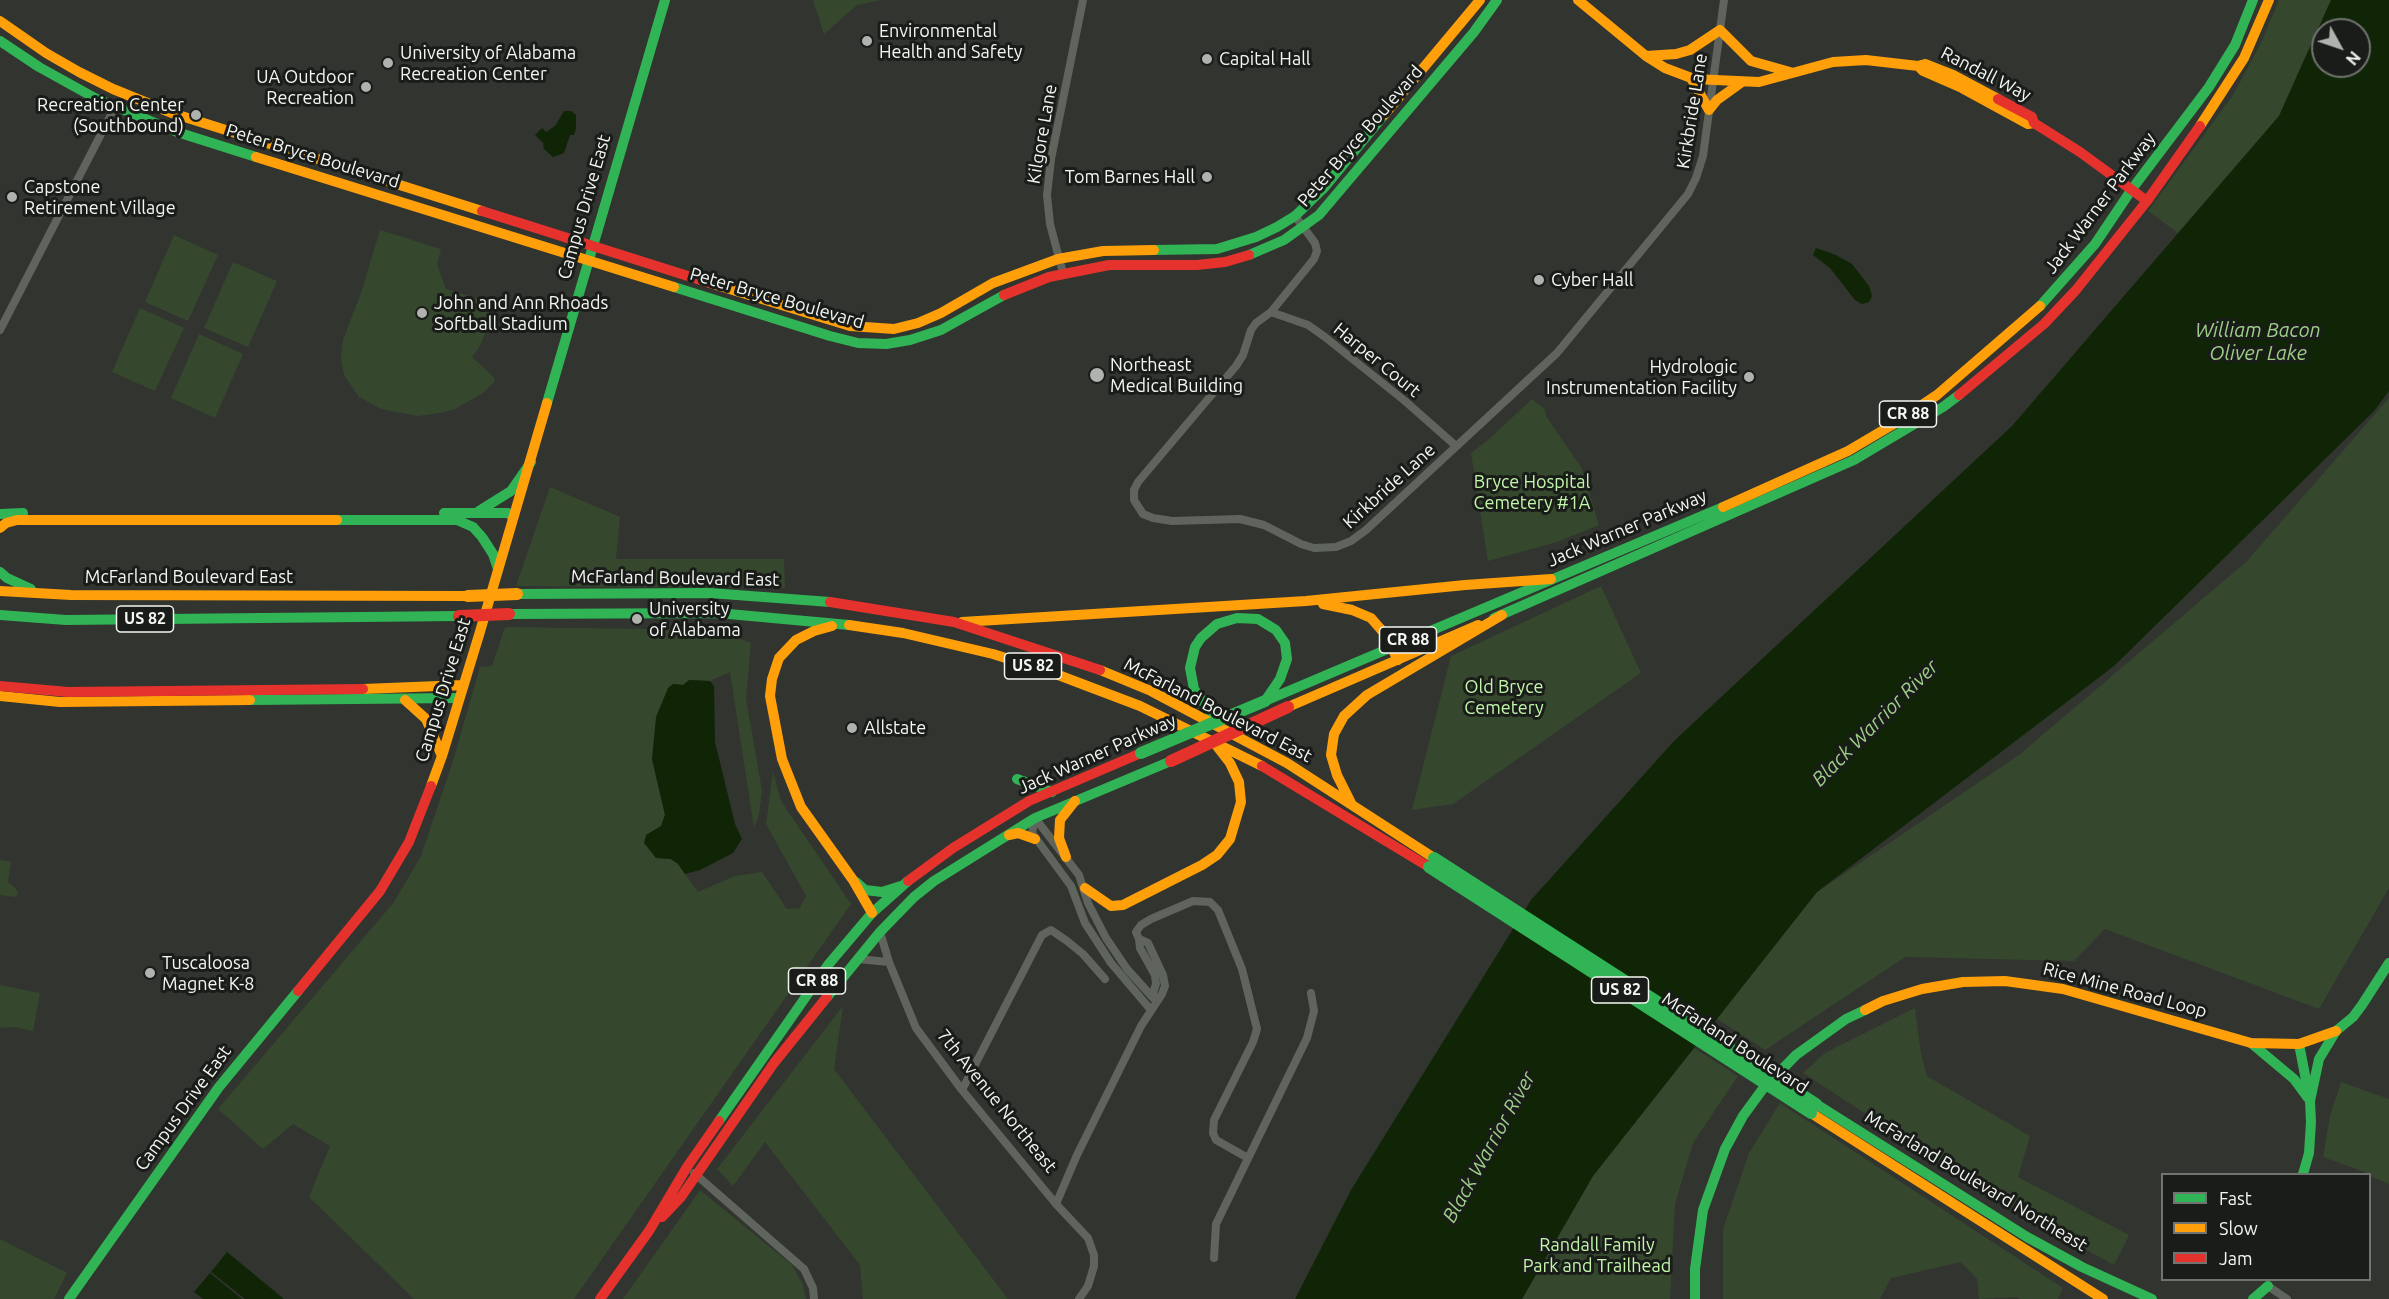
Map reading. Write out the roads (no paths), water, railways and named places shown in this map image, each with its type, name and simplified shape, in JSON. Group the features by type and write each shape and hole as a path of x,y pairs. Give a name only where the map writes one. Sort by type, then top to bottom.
{"main road":[{"name":"Campus Drive East","path":"69,1299 219,1087 380,891 413,834 442,756 531,462 591,246 665,0"},
{"name":"Peter Bryce Boulevard","path":"0,21 46,53 79,72 112,89 172,113 827,320 874,329 918,323 941,314 993,283 1058,259 1114,250 1200,251 1217,249 1256,237 1294,216 1323,189 1480,0"},
{"name":"Peter Bryce Boulevard","path":"0,41 39,67 115,107 144,120 210,143 830,336 871,344 897,342 927,335 1011,291 1063,273 1109,265 1197,265 1225,262 1254,254 1284,240 1303,227 1334,198 1472,34 1497,0"},
{"name":"Randall Way","path":"1578,0 1646,56 1665,68 1690,78 1712,82 1759,82 1843,61 1866,60 1918,66 1923,71 1962,88 2028,124 2034,123 2080,152 2146,201"},
{"name":"Jack Warner Parkway","path":"872,913 901,886 956,846 1029,801 1798,475 1848,451 1892,425 1977,364 2053,294 2095,244 2132,189 2209,87 2235,45 2253,0"},
{"name":"Jack Warner Parkway","path":"1077,800 1171,761 1288,707 1854,460 1943,407 1984,376 2044,324 2076,290 2146,201 2216,105 2244,58 2269,0"},
{"path":"1646,56 1676,54 1690,50 1720,30 1740,53 1751,61 1793,73"},
{"path":"1690,78 1703,96 1709,110 1717,100 1743,82"},
{"path":"476,513 504,497 531,462"},
{"path":"0,514 508,513 513,517"},
{"path":"0,528 6,523 17,520 499,520 513,517"},
{"path":"457,520 473,527 482,537 493,554 498,569"},
{"path":"0,572 16,583 45,594"},
{"path":"954,622 1306,601 1551,579"},
{"name":"McFarland Boulevard East","path":"0,591 45,594 468,596 710,593 833,602 954,622 1094,668 1151,692 1287,764 1352,805 1432,862"},
{"path":"1306,601 1352,610 1371,618 1384,633 1398,660"},
{"name":"McFarland Boulevard East","path":"0,615 66,620 718,613 843,624 903,633 1053,672 1140,706 1270,770 1432,862"},
{"path":"1352,805 1337,775 1331,755 1334,734 1344,716 1367,694 1458,643 1502,615"},
{"path":"1222,729 1194,689 1190,668 1195,647 1216,624 1237,618 1258,619 1276,630 1285,643 1287,659 1280,679 1265,701"},
{"name":"7th Avenue Northeast","path":"843,624 814,631 796,639 779,658 772,679 770,696 782,759 801,807 853,880 880,932"},
{"path":"0,686 68,692 406,689 463,685"},
{"path":"0,696 60,702 459,698"},
{"path":"405,700 426,719 442,756"},
{"path":"1085,888 1111,906 1123,905 1202,865 1217,855 1230,840 1241,802 1239,782 1230,763 1212,741"},
{"path":"1017,779 1052,792"},
{"path":"1066,857 1059,838 1060,820 1077,800"},
{"name":"CR 88","path":"771,1058 880,932 934,881 1035,818 1077,800"},
{"path":"1029,801 1035,818"},
{"path":"1005,836 1018,833 1035,839"},
{"name":"McFarland Boulevard","path":"1432,862 1813,1108"},
{"path":"853,880 865,890 882,892 901,886"},
{"name":"CR 88","path":"600,1299 649,1231 677,1200 691,1171 771,1058 828,965 872,913"},
{"path":"2310,1101 2319,1059 2336,1032 2353,1017 2362,1005 2389,963"},
{"name":"Rice Mine Road Loop","path":"1695,1299 1695,1269 1703,1210 1725,1149 1743,1116 1762,1090 1796,1055 1846,1019 1883,1001 1922,989 1963,982 2025,982 2063,989 2251,1043 2299,1044 2336,1032"},
{"path":"2251,1043 2294,1079 2310,1101"},
{"path":"2299,1044 2310,1101 2311,1122 2309,1153 2303,1173"},
{"name":"McFarland Boulevard Northeast","path":"1813,1108 2027,1237 2097,1274 2152,1299"},
{"name":"McFarland Boulevard Northeast","path":"1813,1108 2103,1299"},
{"path":"2253,1299 2269,1283"},
{"path":"2267,1299 2269,1283"}],"street":[{"name":"Kilgore Lane","path":"1063,273 1050,224 1048,183 1083,0"},
{"name":"Kirkbride Lane","path":"1294,216 1315,243 1317,251 1314,259 1271,312 1251,330 1243,355 1236,366 1138,482 1134,490 1134,500 1143,514 1172,521 1240,519 1264,525 1300,544 1314,548 1336,547 1351,541 1366,530 1557,353 1688,194 1700,167 1724,0"},
{"path":"0,330 115,107"},
{"name":"Harper Court","path":"1271,312 1308,325 1326,337 1456,446"},
{"path":"1035,818 1032,832 1035,839 1071,886 1085,923 1111,963 1151,1010"},
{"path":"1035,818 1079,875 1095,920 1115,952 1156,1001"},
{"path":"1156,1001 1153,993 1156,984 1155,975 1140,948 1136,932 1141,925 1193,901 1210,902 1218,910 1242,969 1257,1029 1253,1042 1214,1120 1213,1133 1216,1140 1248,1158"},
{"path":"962,1090 1042,935 1051,930 1083,954 1105,979"},
{"name":"7th Avenue Northeast","path":"880,932 889,962 916,1028 962,1090 1056,1204 1089,1238 1094,1266 1088,1286 1079,1299"},
{"path":"1056,1204 1077,1155 1125,1058 1165,986 1163,975 1148,943 1139,939"},
{"path":"1144,956 1152,951"},
{"path":"857,959 889,962"},
{"path":"1138,982 1146,982 1155,975"},
{"path":"1214,1258 1216,1224 1307,1038 1314,1011 1311,993"},
{"path":"691,1171 804,1269 813,1288 814,1299"},
{"path":"2269,1283 2287,1299"}],"water":[{"name":"William Bacon Oliver Lake","path":"2331,0 2389,0 2389,391 2374,411 2114,666 1817,892 1593,1176 1522,1299 1295,1299 1351,1190 1531,900 1674,741 2012,426 2279,116 2311,45 2311,78 2371,78 2371,18 2323,18"},
{"path":"564,111 571,111 576,115 576,128 574,135 570,135 564,153 553,157 544,149 543,143 535,135 542,128 546,132 555,126"},
{"path":"1816,248 1852,264 1869,286 1872,296 1869,302 1862,304 1855,300 1830,268 1813,255"},
{"path":"689,680 710,681 714,686 715,742 735,824 742,839 733,853 700,870 685,874 671,859 656,858 644,843 646,835 661,826 665,815 652,759 656,717 668,688 673,684 683,685"},
{"path":"227,1252 284,1299 245,1299 211,1272"},
{"path":"210,1273 242,1299 203,1299 194,1292"}],"place":[{"name":"Environmental Health and Safety","path":"867,41"},
{"name":"Capital Hall","path":"1207,59"},
{"name":"University of Alabama Recreation Center","path":"388,63"},
{"name":"UA Outdoor Recreation","path":"366,87"},
{"name":"Recreation Center (Southbound)","path":"196,115"},
{"name":"Tom Barnes Hall","path":"1207,177"},
{"name":"Capstone Retirement Village","path":"12,197"},
{"name":"Cyber Hall","path":"1539,280"},
{"name":"John and Ann Rhoads Softball Stadium","path":"422,313"},
{"name":"Northeast Medical Building","path":"1097,375"},
{"name":"Hydrologic Instrumentation Facility","path":"1749,377"},
{"name":"University of Alabama","path":"637,619"},
{"name":"Allstate","path":"852,728"},
{"name":"Tuscaloosa Magnet K-8","path":"150,973"}],"park label":[{"name":"Bryce Hospital Cemetery #1A","path":"1532,492"},
{"name":"Old Bryce Cemetery","path":"1504,697"},
{"name":"Randall Family Park and Trailhead","path":"1597,1255"}],"water label":[{"name":"Black Warrior River","path":"1875,723"},
{"name":"Black Warrior River","path":"1489,1147"}]}
